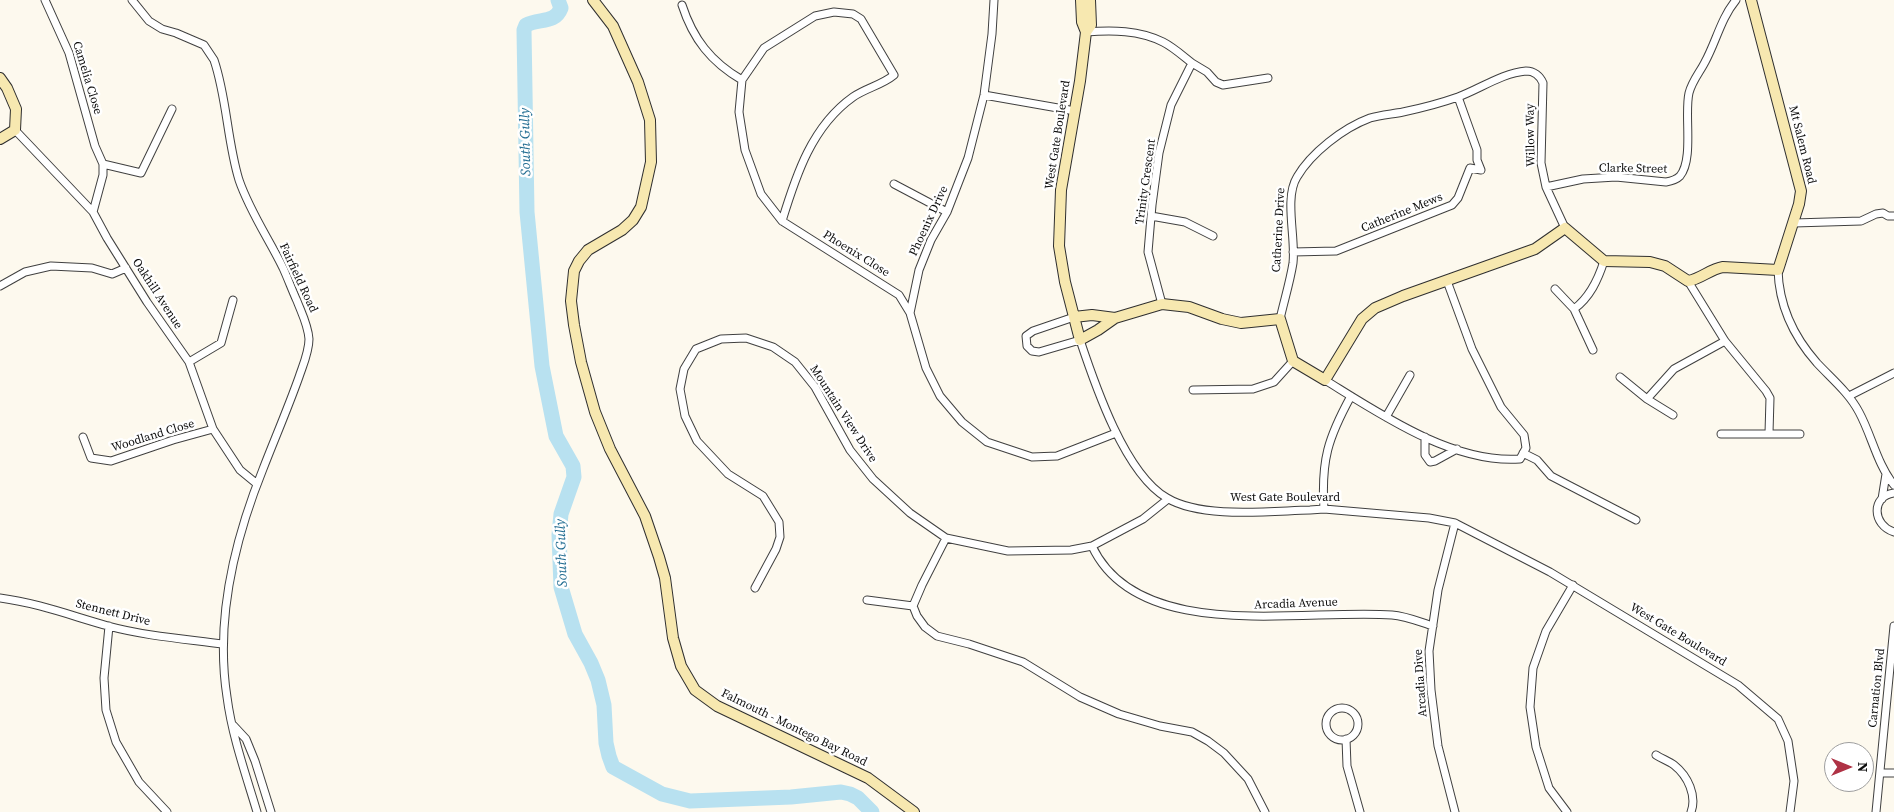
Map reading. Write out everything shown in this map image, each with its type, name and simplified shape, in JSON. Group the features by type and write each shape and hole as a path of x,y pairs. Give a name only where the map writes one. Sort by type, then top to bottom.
{"street":[{"name":"Camelia Close","path":"45,0 69,53 95,146 103,164"},
{"name":"Fairfield Road","path":"132,0 149,20 162,30 176,33 204,45 214,60 239,178 249,205 283,269 306,322 309,338 308,351 257,484 238,542 230,576 223,644 227,697 235,740 257,812"},
{"name":"Falmouth - Montego Bay Road","path":"593,0 613,26 638,82 650,120 651,162 641,207 633,220 622,230 588,250 579,261 574,272 571,301 574,325 581,362 595,412 610,449 646,516 659,556 665,578 673,638 681,666 695,690 717,706 868,778 914,812"},
{"name":"Phoenix Drive","path":"994,0 992,34 984,95 968,158 947,212 931,240 919,270 910,313 926,368 940,396 962,422 987,442 1032,457 1057,456 1116,433"},
{"name":"West Gate Boulevard","path":"1081,0 1082,22 1086,32"},
{"name":"West Gate Boulevard","path":"1090,0 1091,25 1086,32 1061,190 1059,246 1074,317 1088,364 1116,433 1138,472 1168,499 1189,506 1216,511 1310,510 1324,508 1430,518 1455,523 1487,538 1573,586 1738,685 1778,719 1788,741 1794,781 1790,812"},
{"name":"Clarke Street","path":"1546,187 1583,179 1616,177 1666,182 1680,176 1684,169 1687,150 1687,104 1689,92 1725,18 1736,0"},
{"name":"Mt Salem Road","path":"1751,0 1801,191 1794,223 1778,270 1781,297 1790,324 1816,361 1849,396 1860,413 1886,474 1894,485"},
{"path":"682,5 698,40 711,58 726,71 742,80"},
{"name":"Phoenix Close","path":"782,221 802,163 822,128 834,113 854,96 892,77 894,73 861,19 852,14 834,12 815,16 764,48 742,80 739,112 744,150 761,194 782,221 900,295 910,313"},
{"path":"1086,32 1119,31 1148,36 1164,43 1207,72 1216,82 1223,85 1268,78"},
{"name":"Trinity Crescent","path":"1162,304 1148,252 1159,153 1171,105 1192,63"},
{"name":"Catherine Drive","path":"1280,319 1292,264 1291,196 1295,179 1307,161 1330,142 1371,118 1412,110 1458,97 1494,81 1521,72 1535,73 1541,78"},
{"path":"0,78 7,88 16,109 15,130 0,140"},
{"name":"Willow Way","path":"1541,78 1543,83 1542,163 1546,187 1565,228 1604,261"},
{"path":"984,95 1075,111"},
{"name":"Catherine Mews","path":"1293,252 1336,251 1452,205 1458,198 1470,168 1481,170 1477,160 1477,150 1458,97"},
{"path":"93,212 103,174 103,164 141,173 172,109"},
{"name":"Oakhill Avenue","path":"15,130 93,212 126,268 189,362 212,430 240,470 257,484"},
{"path":"894,184 947,212"},
{"path":"1794,223 1861,221 1883,213 1888,216 1894,216"},
{"path":"1152,216 1185,222 1213,236"},
{"path":"1325,380 1362,319 1375,308 1536,249 1565,228"},
{"path":"1574,309 1587,297 1599,276 1604,261 1650,262 1665,266 1688,281 1725,341 1766,390 1770,398 1769,433"},
{"path":"0,286 25,272 51,266 92,268 112,274 126,268"},
{"path":"1688,281 1699,278 1714,268 1778,270"},
{"path":"1115,318 1092,315 1074,317 1033,331 1026,336 1025,341 1029,350 1039,352 1080,340 1115,318 1162,304 1189,307 1222,319 1241,322 1280,319 1294,361 1386,418 1442,446 1510,459 1520,458 1526,448 1524,434 1501,407 1488,382 1472,349 1447,281"},
{"path":"1555,289 1574,309 1593,350"},
{"path":"189,362 222,343 233,300"},
{"name":"Mountain View Drive","path":"754,588 776,549 780,537 779,522 763,496 728,474 697,440 685,416 680,389 684,369 696,349 721,339 746,338 773,347 796,362 815,387 850,450 873,479 910,513 946,538 1008,551 1071,550 1092,546 1143,519 1168,499"},
{"path":"1647,399 1674,369 1725,341"},
{"path":"1194,390 1253,389 1274,382 1294,361"},
{"path":"1849,396 1894,373"},
{"path":"1386,418 1410,375"},
{"path":"1620,377 1647,399 1672,415"},
{"path":"1324,508 1322,480 1326,450 1338,420 1351,396"},
{"name":"Woodland Close","path":"83,437 91,458 111,461 173,440 212,430"},
{"path":"1721,434 1800,434"},
{"path":"1425,437 1425,455 1430,462 1457,449"},
{"path":"1523,453 1537,460 1551,476 1636,520"},
{"path":"1886,474 1882,499 1877,508 1878,518 1883,527 1894,533"},
{"path":"1882,499 1894,493"},
{"name":"Arcadia Dive","path":"1455,523 1438,590 1429,651 1431,690 1438,746 1456,812"},
{"path":"946,538 913,606 925,627 937,636 969,644 1023,662 1080,697 1119,714 1160,726 1192,732 1208,740 1224,753 1248,779 1265,812"},
{"name":"Arcadia Avenue","path":"1092,546 1099,560 1117,579 1140,594 1169,605 1202,612 1261,617 1333,613 1394,615 1433,626"},
{"path":"1567,812 1549,788 1536,747 1530,707 1533,668 1546,631 1573,586"},
{"name":"Stennett Drive","path":"0,598 35,604 109,626 154,635 223,644"},
{"path":"867,600 913,606"},
{"path":"109,626 104,678 106,710 116,742 139,782 167,812"},
{"name":"Carnation Blvd","path":"1876,812 1891,691 1894,626"},
{"path":"1338,709 1349,710 1358,723 1355,733 1346,740 1336,739 1328,733 1326,728 1327,718 1338,709"},
{"path":"232,725 246,739 255,761 270,812"},
{"path":"1346,740 1347,766 1360,812"},
{"path":"1656,755 1675,766 1694,793 1691,812"},
{"path":"1880,772 1894,773"}],"waterway":[{"name":"South Gully","path":"558,0 561,8 555,16 551,19 526,25 524,30 527,212 542,366 556,436 573,466 574,477 561,514 559,535 561,587 575,634 598,680 604,705 606,743 613,767 662,794 690,801 791,797 841,792 858,798 872,812"}]}
